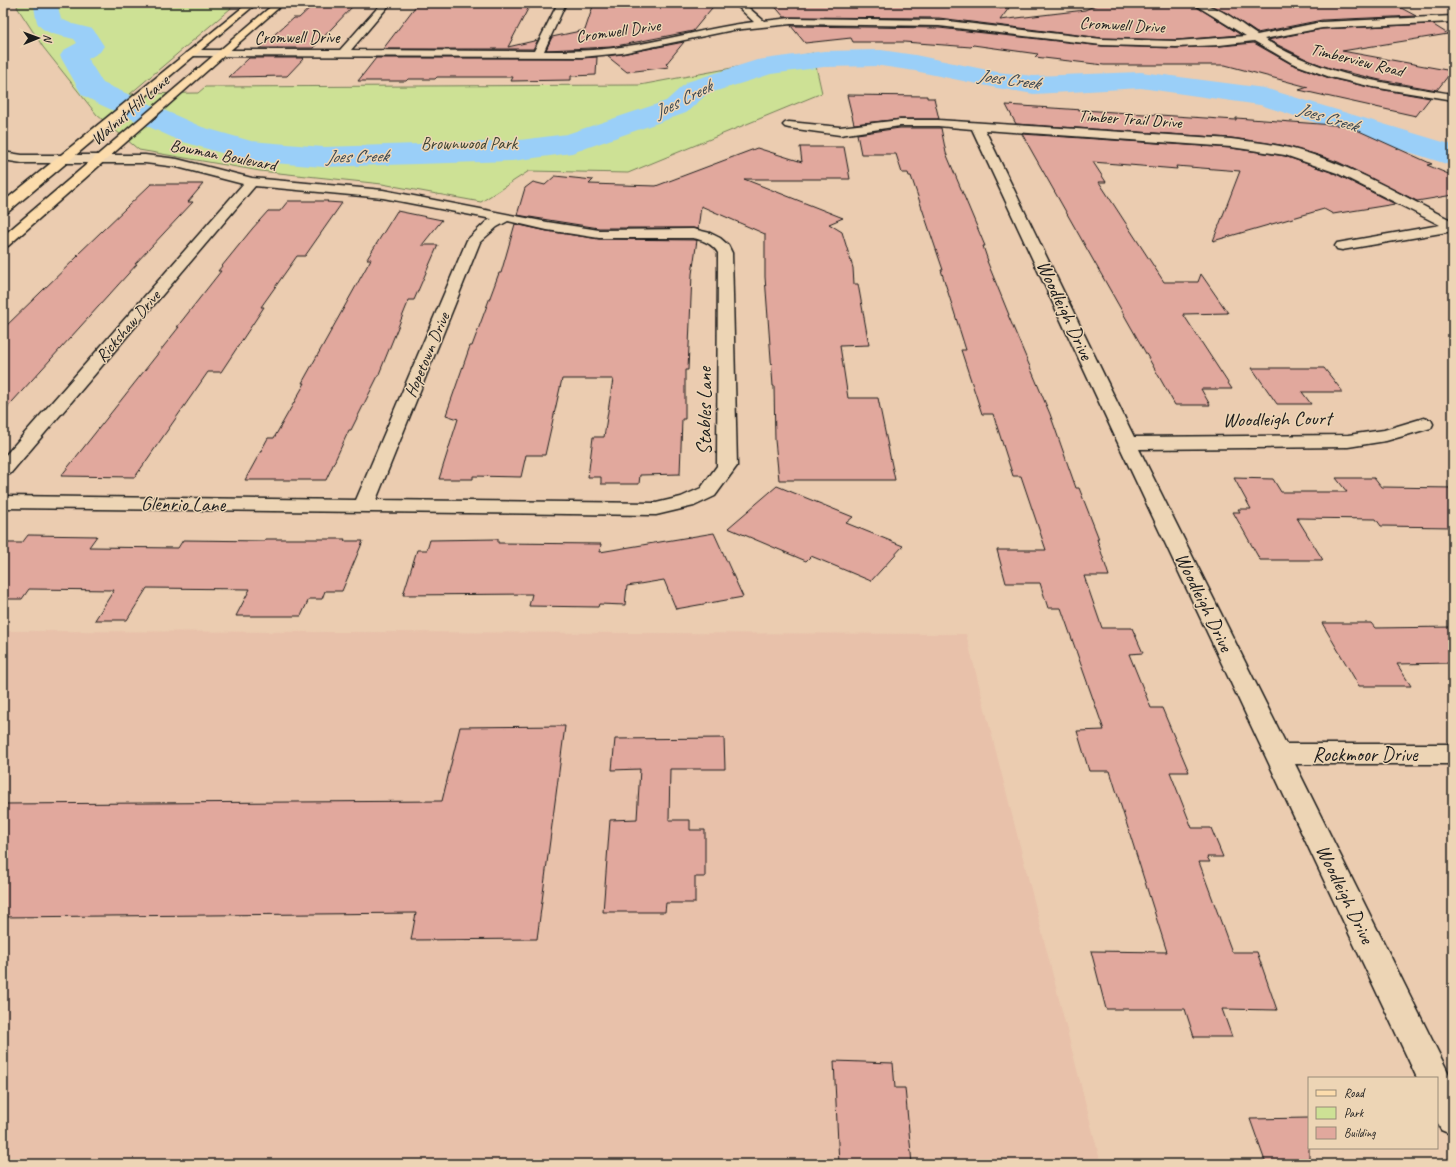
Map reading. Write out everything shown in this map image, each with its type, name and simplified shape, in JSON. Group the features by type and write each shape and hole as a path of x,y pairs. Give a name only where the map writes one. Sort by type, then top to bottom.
{"main road":[{"name":"Walnut Hill Lane","path":"3,209 253,3"},
{"name":"Walnut Hill Lane","path":"3,243 280,3"}],"street":[{"path":"342,54 387,3"},
{"path":"538,54 562,3"},
{"path":"738,3 762,24"},
{"name":"Timberview Road","path":"1196,3 1225,18 1256,38 1295,60 1330,73 1373,83 1453,97"},
{"name":"Cromwell Drive","path":"191,53 582,54 622,50 733,26 812,21 939,23 1094,41 1144,44 1220,42 1256,38 1322,25 1453,19"},
{"name":"Timber Trail Drive","path":"789,125 840,131 900,123 938,122 977,126 1231,142 1302,155 1330,165 1453,226"},
{"name":"Woodleigh Drive","path":"977,126 1127,443 1434,1077"},
{"name":"Bowman Boulevard","path":"3,156 22,159 145,159 177,163 252,182 351,190 506,217"},
{"name":"Rickshaw Drive","path":"3,470 252,182"},
{"name":"Stables Lane","path":"363,506 656,508 687,502 708,492 727,466 725,253 723,246 710,238 697,233 599,234 547,226 506,217"},
{"name":"Hopetown Drive","path":"363,506 474,240 492,224 506,217"},
{"path":"1342,246 1453,226"},
{"name":"Woodleigh Court","path":"1127,443 1348,440 1386,435 1424,424"},
{"name":"Glenrio Lane","path":"3,502 363,506"},
{"name":"Rockmoor Drive","path":"1277,754 1453,754"},
{"path":"1438,1087 1453,1118"}],"shaded area":[{"path":"3,631 966,634 1101,1164 3,1164"}],"green space":[{"name":"Brownwood Park","path":"19,3 237,3 130,94 198,93 205,87 640,85 813,53 822,93 628,173 529,171 481,202 382,184 260,171 139,150 97,115 43,47 17,7"}],"building":[{"path":"594,3 716,3 693,31 611,47 546,50 552,37 585,30"},
{"path":"772,3 922,3 1009,8 1000,20 1085,10 1100,3 1191,3 1241,35 1176,40 1102,38 939,18 784,17"},
{"path":"1204,3 1392,3 1416,16 1322,20 1257,33 1227,13"},
{"path":"314,4 349,4 347,6 353,6 313,48 259,48 293,18 299,18"},
{"path":"419,5 530,5 508,47 538,40 533,49 383,49 415,7"},
{"path":"1432,24 1448,34 1342,51 1452,71 1437,90 1380,80 1333,69 1310,61 1268,40 1322,29"},
{"path":"791,26 939,28 1102,46 1176,48 1254,43 1291,64 1329,78 1373,88 1430,98 1416,116 1299,90 1308,87 1225,65 1104,65 1035,57 1038,54 973,45 971,47 904,42 853,42 851,38 805,43"},
{"path":"684,42 666,64 669,67 627,72 607,56 622,54"},
{"path":"597,57 596,75 571,76 571,80 511,81 513,77 437,77 435,79 408,79 406,81 358,81 376,58"},
{"path":"249,58 304,58 287,76 229,77"},
{"path":"847,95 927,96 927,98 934,98 939,119 900,119 854,124"},
{"path":"1006,105 1348,126 1432,164 1427,165 1453,176 1453,195 1417,201 1338,162 1281,145 1231,138 1016,124"},
{"path":"900,128 941,128 946,153 985,246 983,246 987,261 1050,414 1076,488 1079,488 1099,539 1097,539 1109,576 1084,576 1102,628 1132,628 1143,653 1129,654 1151,708 1162,708 1189,772 1170,772 1192,828 1211,828 1223,857 1207,857 1210,862 1199,862 1232,952 1257,952 1277,1010 1222,1009 1232,1037 1194,1037 1185,1009 1106,1009 1091,951 1167,952 1110,771 1089,771 1077,731 1104,730 1061,608 1048,608 1040,583 1006,583 997,550 1046,550 1021,476 1013,476 993,414 982,414 961,350 966,350 941,270 943,270 911,176 909,176 908,173 902,173 896,154 861,154 857,134"},
{"path":"1022,134 1231,148 1285,156 1336,174 1395,204 1333,214 1324,209 1213,241 1240,171 1176,166 1177,169 1093,162 1106,182 1099,182 1164,282 1198,282 1201,274 1228,313 1183,314 1232,389 1201,389 1210,405 1175,405"},
{"path":"800,147 844,147 850,179 744,179 843,218 829,224 842,232 853,268 854,284 858,284 869,345 840,346 848,398 878,398 895,480 779,480 775,440 774,386 765,277 765,234 701,206 698,229 599,228 517,215 525,188 533,182 545,185 555,176 593,180 589,184 656,186 757,148 802,162"},
{"path":"151,184 203,184 188,202 193,202 135,264 137,264 3,412 3,329"},
{"path":"288,201 328,201 327,202 342,203 305,256 297,256 261,307 264,307 221,372 208,372 135,477 61,476 179,327 177,327 221,271 218,271 252,229 268,211 280,211"},
{"path":"397,211 442,220 422,245 438,245 414,300 409,300 379,374 351,430 349,430 326,480 245,480 268,438 274,438 305,383 302,383 371,259 367,259"},
{"path":"515,224 547,231 599,239 697,240 692,274 688,370 685,370 685,419 682,419 680,474 640,475 639,484 601,484 601,477 588,477 593,437 604,437 613,379 562,379 545,455 526,455 521,477 473,476 473,479 439,479 458,419 446,415 470,346 472,346 499,273 501,273"},
{"path":"1252,368 1324,368 1343,392 1302,392 1311,404 1277,404"},
{"path":"1234,478 1273,479 1281,492 1347,492 1336,478 1374,478 1381,487 1453,488 1453,527 1381,526 1376,519 1297,518 1323,560 1260,560 1233,512 1240,512 1238,509 1251,509"},
{"path":"777,486 853,517 846,523 903,546 871,581 811,556 806,561 728,528"},
{"path":"714,533 743,597 676,609 664,580 627,586 625,605 599,604 598,607 529,606 532,594 403,595 417,550 427,550 430,540 498,539 498,543 601,544 600,552"},
{"path":"28,535 97,536 89,547 178,548 183,540 265,541 266,539 345,539 344,541 363,541 342,591 325,591 322,599 309,599 301,616 236,616 250,589 147,588 127,620 95,620 114,590 29,589 22,599 3,599 3,543 22,543"},
{"path":"1322,623 1371,623 1375,628 1453,627 1453,663 1397,664 1411,686 1359,686"},
{"path":"565,726 537,939 411,940 416,913 3,917 3,804 442,801 460,727"},
{"path":"724,738 725,769 670,769 669,820 690,820 690,830 705,830 705,877 695,877 695,903 666,903 665,912 603,912 610,820 637,819 640,769 612,770 615,739"},
{"path":"834,1061 893,1063 895,1088 905,1088 912,1164 839,1164"},
{"path":"1308,1118 1309,1164 1266,1164 1250,1119"}],"waterway":[{"name":"Joes Creek","path":"45,3 50,23 64,29 84,34 91,46 73,56 92,89 111,99 191,134 249,151 323,157 512,151 572,143 676,107 697,88 767,66 824,59 881,58 915,63 997,80 1034,85 1141,80 1264,97 1426,146 1453,156"}]}
